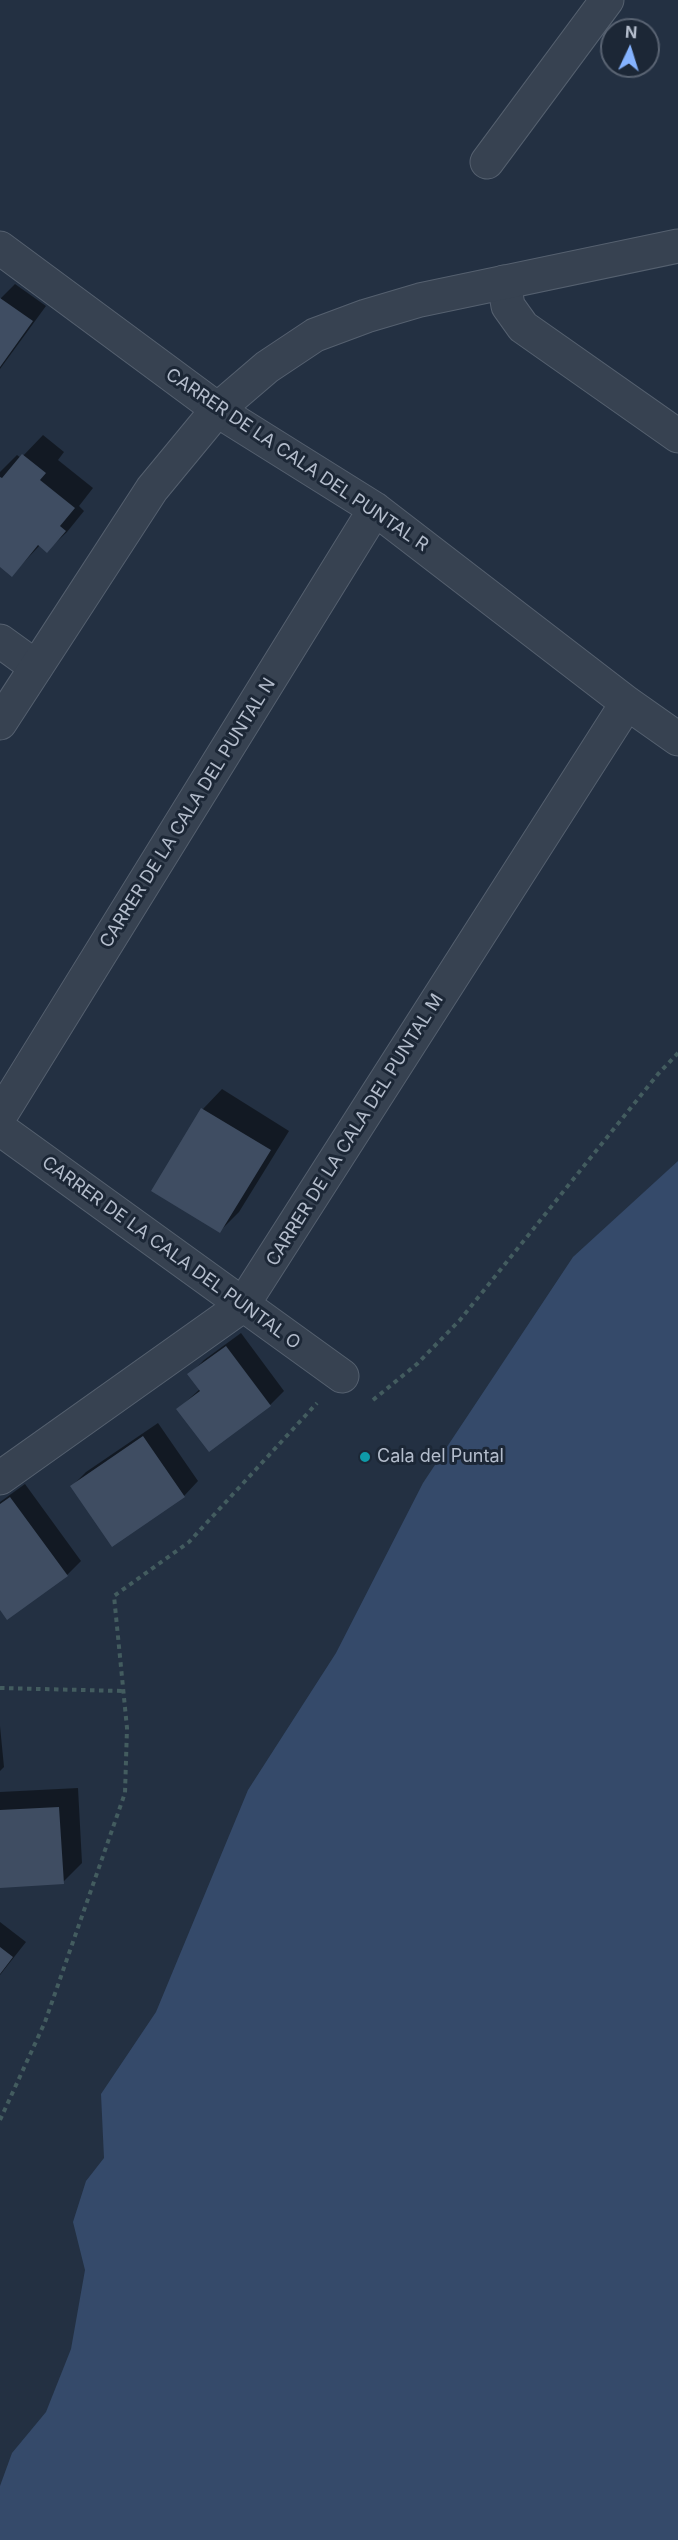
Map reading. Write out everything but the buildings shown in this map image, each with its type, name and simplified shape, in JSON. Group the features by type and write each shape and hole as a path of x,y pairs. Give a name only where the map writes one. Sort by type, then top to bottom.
{"street":[{"path":"488,162 607,0"},
{"path":"0,723 152,489 218,409 267,367 315,336 366,316 420,300 678,246"},
{"name":"CARRER DE LA CALA DEL PUNTAL R","path":"0,248 231,419 375,509 627,703 678,739"},
{"path":"504,282 508,306 523,327 678,436"},
{"name":"CARRER DE LA CALA DEL PUNTAL N","path":"0,1116 375,509"},
{"path":"0,641 36,667"},
{"name":"CARRER DE LA CALA DEL PUNTAL M","path":"0,1478 242,1306 627,703"},
{"name":"CARRER DE LA CALA DEL PUNTAL O","path":"0,1129 242,1306 342,1376"}],"path":[{"path":"417,1364 460,1320 678,1053"},
{"path":"0,2120 45,2022 125,1793 127,1728 114,1596 189,1542 342,1376"},
{"path":"0,1688 123,1691"}],"water":[{"path":"678,1161 678,2540 0,2540 0,2486 12,2453 46,2412 71,2349 85,2270 73,2222 86,2181 104,2158 101,2094 156,2012 248,1790 336,1653 423,1483 573,1257"}],"place":[{"name":"Cala del Puntal","path":"365,1457"}]}
